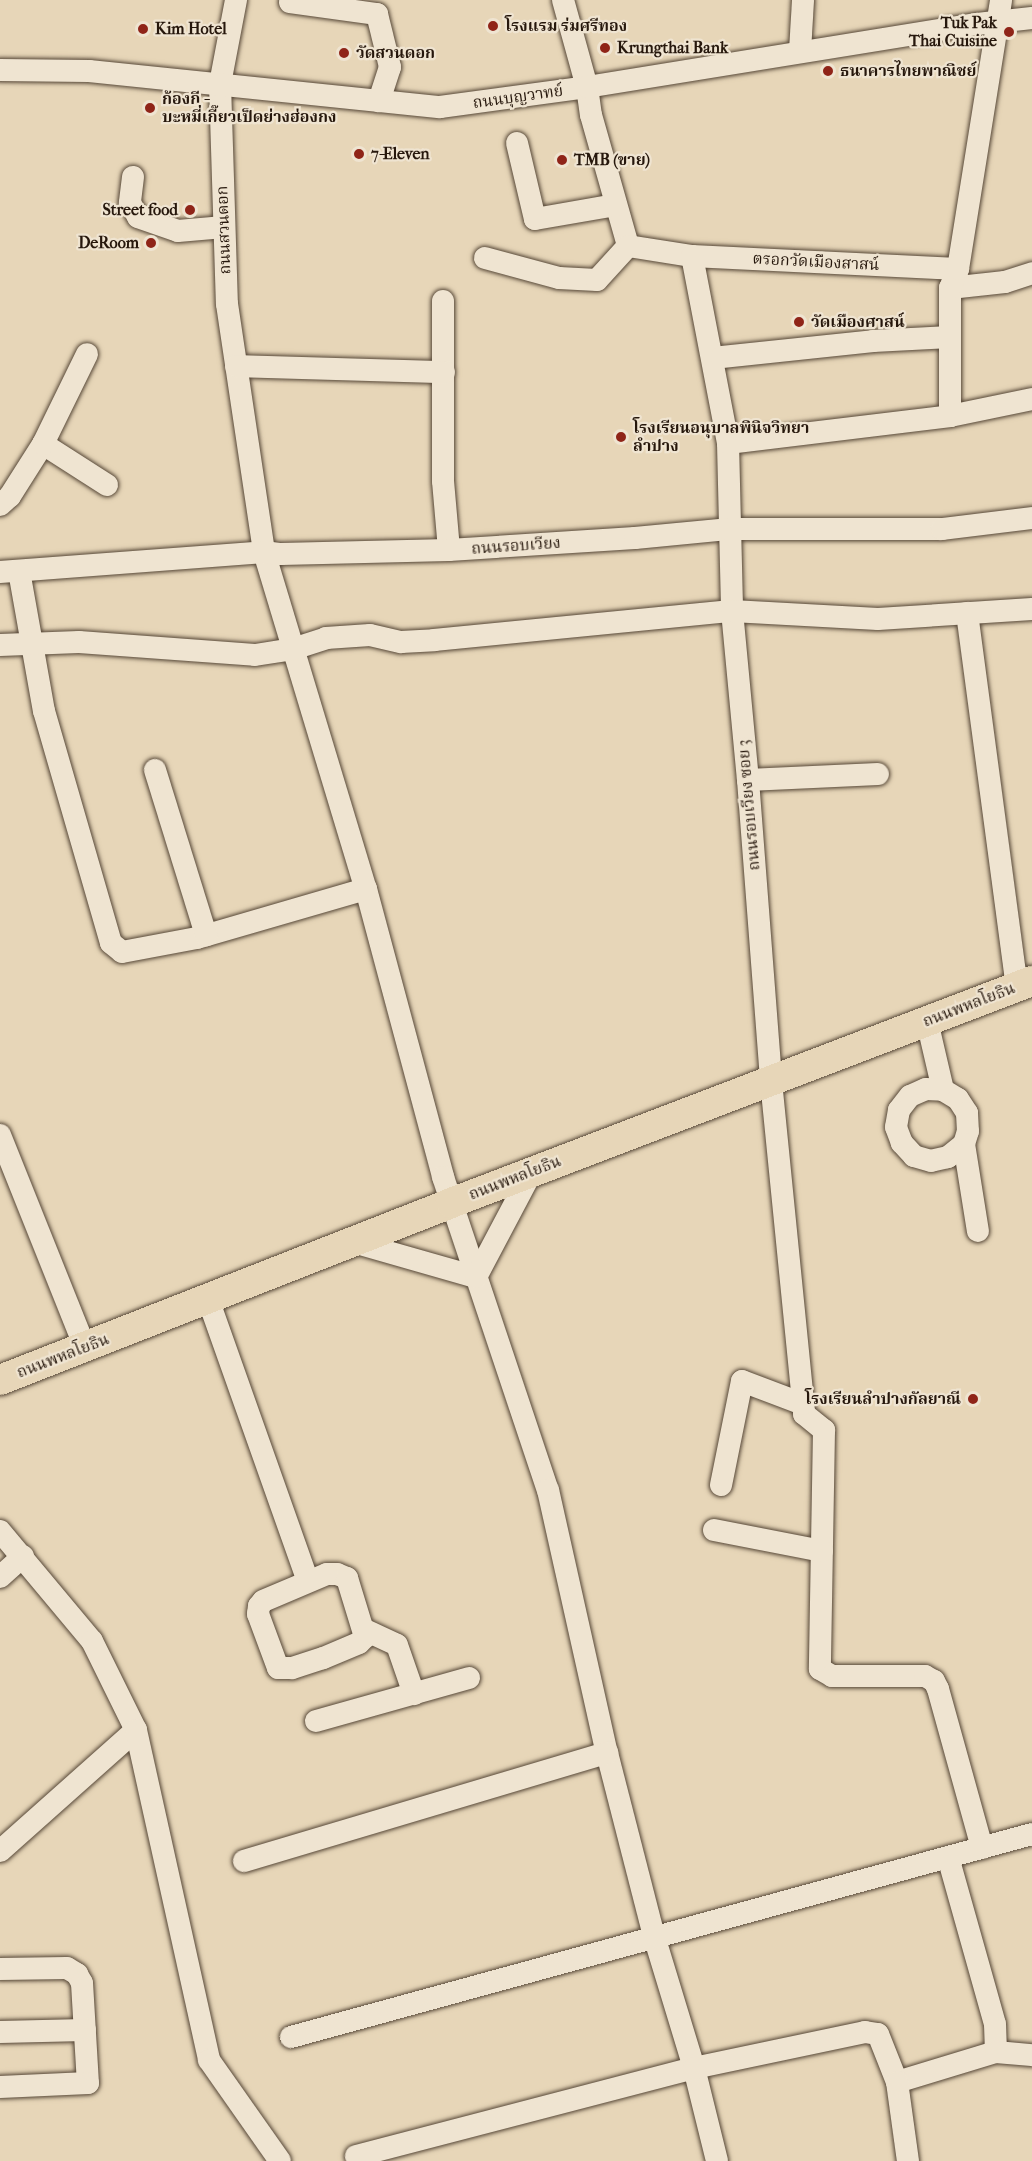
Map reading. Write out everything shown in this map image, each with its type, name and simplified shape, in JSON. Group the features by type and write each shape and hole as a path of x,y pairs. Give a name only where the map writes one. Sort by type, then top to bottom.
{"main road":[{"name":"ถนนพหลโยธิน","path":"0,1380 451,1203 1025,984"}],"street":[{"name":"ถนนสวนดอก","path":"237,0 220,84 227,304 264,552 366,889 451,1203 549,1490 607,1753 654,1936 694,2068 717,2161"},
{"path":"485,258 559,278 597,280 628,246 591,115 587,87 563,0"},
{"path":"800,51 803,0"},
{"path":"290,2 377,14 390,66 379,101"},
{"name":"ถนนบุญวาทย์","path":"0,70 89,71 440,107 587,87 800,51 1000,11 1032,18"},
{"path":"950,416 950,337 954,278 1000,11"},
{"path":"517,143 535,219 615,204"},
{"path":"133,177 130,203 138,217 178,231 224,226"},
{"name":"ตรอกวัดเมืองสาสน์","path":"628,246 692,256 1005,282 1032,273"},
{"name":"ถนนรอบเวียง ซอย 3","path":"692,256 728,443 728,529 732,611 748,780 771,1081 803,1404"},
{"path":"444,301 443,481 449,550"},
{"path":"722,357 950,337"},
{"path":"0,505 10,496 43,444 87,354"},
{"path":"236,366 444,372"},
{"path":"728,443 950,416 1032,399"},
{"path":"43,444 107,484"},
{"name":"ถนนรอบเวียง","path":"9,572 264,552 281,554 449,550 635,538 728,529 942,529 1032,518"},
{"path":"9,572 31,643 44,711 111,943 122,952 206,935 366,889"},
{"path":"0,645 79,642 255,655 293,649 326,638 370,635 401,642 434,640 732,611 878,618 1032,609"},
{"path":"967,613 1025,984"},
{"path":"155,770 206,935"},
{"path":"748,780 878,774"},
{"path":"927,1021 943,1090"},
{"path":"964,1144 948,1157 931,1161 914,1156 902,1143 896,1127 899,1110 910,1096 926,1089 943,1090 958,1099 967,1113 968,1131 964,1144 978,1231"},
{"path":"0,1135 86,1347"},
{"path":"353,1242 476,1277 531,1173"},
{"path":"208,1299 308,1581"},
{"path":"721,1485 742,1381 803,1404 804,1414 824,1430 820,1669 832,1677 925,1677 934,1681 982,1848"},
{"path":"714,1530 822,1551"},
{"path":"0,1531 92,1641 136,1730 209,2060 280,2161"},
{"path":"0,1577 23,1556"},
{"path":"327,1574 337,1574 347,1578 365,1630 365,1637 359,1643 292,1668 278,1668 258,1614 259,1606 262,1601 308,1581 327,1574"},
{"path":"365,1630 397,1645 414,1694"},
{"path":"316,1721 469,1678"},
{"path":"0,1851 136,1730"},
{"path":"244,1861 607,1753"},
{"path":"291,2037 1032,1834"},
{"path":"948,1857 995,2024 996,2052"},
{"path":"0,1970 67,1968 77,1974 82,1983 88,2083 0,2086"},
{"path":"0,2032 84,2030"},
{"path":"356,2156 694,2068 865,2032 878,2034 897,2082 908,2161"},
{"path":"897,2082 996,2052 1032,2055"}],"place":[{"name":"โรงแรม ร่มศรีทอง","path":"493,26"},
{"name":"Kim Hotel","path":"143,29"},
{"name":"Tuk Pak Thai Cuisine","path":"1009,32"},
{"name":"Krungthai Bank","path":"605,48"},
{"name":"วัดสวนดอก","path":"344,53"},
{"name":"ธนาคารไทยพาณิชย์","path":"828,71"},
{"name":"ก้องกี - บะหมี่เกี๊ยวเป็ดย่างฮ่องกง","path":"150,108"},
{"name":"7-Eleven","path":"359,154"},
{"name":"TMB (ขาย)","path":"562,160"},
{"name":"Street food","path":"190,210"},
{"name":"DeRoom","path":"151,243"},
{"name":"วัดเมืองศาสน์","path":"799,322"},
{"name":"โรงเรียนอนุบาลพินิจวิทยา ลำปาง","path":"621,437"},
{"name":"โรงเรียนลำปางกัลยาณี","path":"973,1399"}]}
